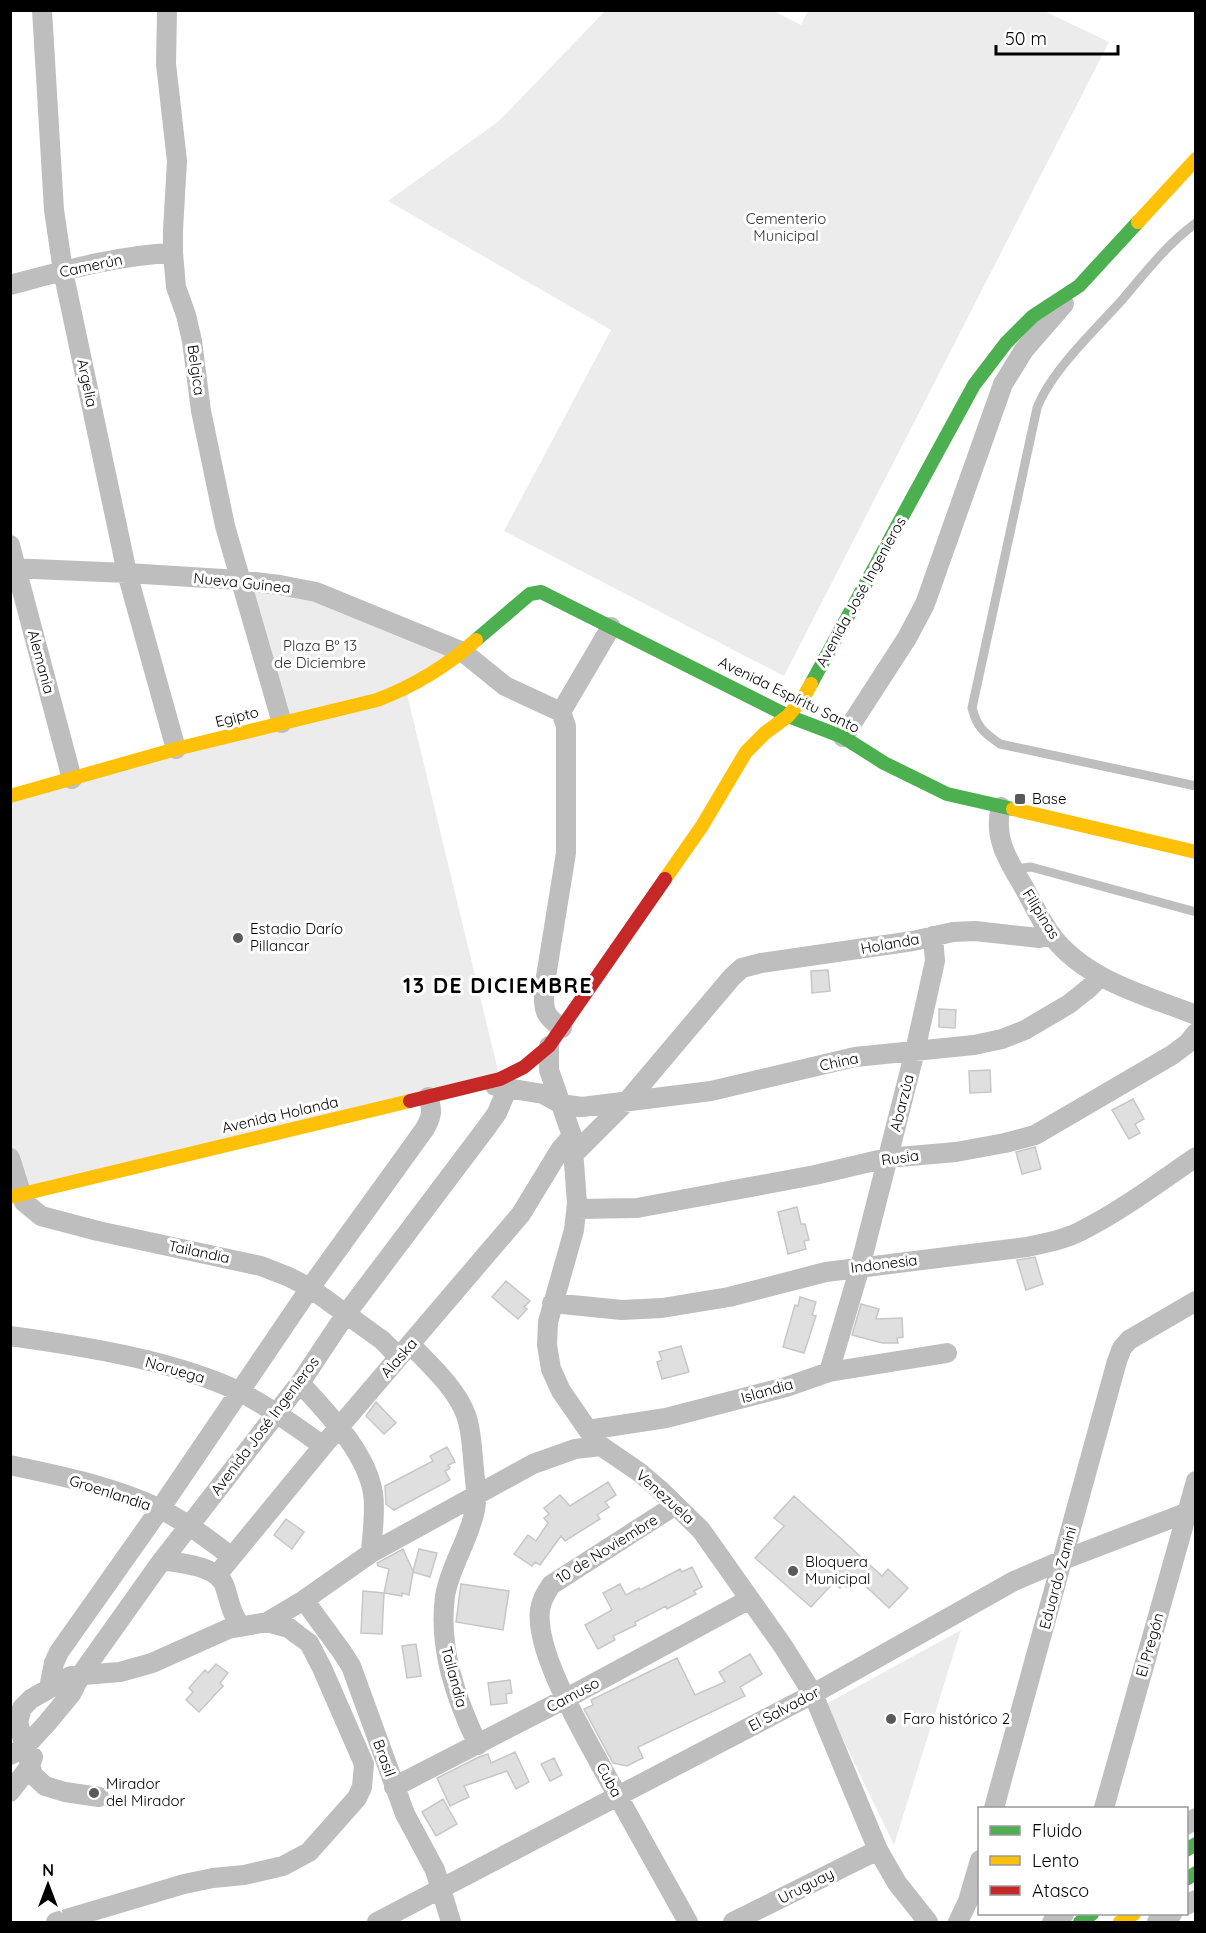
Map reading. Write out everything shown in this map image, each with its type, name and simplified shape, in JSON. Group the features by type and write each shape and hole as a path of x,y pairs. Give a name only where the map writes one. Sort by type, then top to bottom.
{"street":[{"name":"Argelia","path":"42,10 54,210 63,271 127,573 176,749"},
{"name":"Belgica","path":"167,10 166,64 177,161 173,253 176,287 192,341 201,411 225,526 282,723"},
{"name":"Avenida José Ingenieros","path":"549,1046 702,826 746,752 765,733 788,716 803,698 974,385 1006,343 1034,316 1079,286 1196,159"},
{"name":"Camerún","path":"10,285 63,271 147,254 173,253"},
{"path":"843,737 907,638 925,604 1003,384 1024,350 1079,286"},
{"name":"Alemania","path":"10,545 13,568 72,779"},
{"name":"Nueva Guinea","path":"13,568 239,580 316,592 463,652 506,686 561,712"},
{"name":"Avenida Espíritu Santo","path":"463,652 530,594 541,592 589,614 788,716 843,737 884,763 947,794 1196,852"},
{"path":"562,1028 547,1018 544,1008 544,989 566,853 566,726 561,712 611,627"},
{"name":"Egipto","path":"10,796 176,749 377,700 406,689 463,652"},
{"name":"Filipinas","path":"1001,807 998,834 1013,869 1052,935 1063,948 1100,977 1196,1015"},
{"name":"Holanda","path":"732,977 742,968 761,963 913,941 933,936 975,931 1027,938 1052,935"},
{"name":"Abarzúa","path":"829,1372 860,1267 915,1051 934,961 933,936"},
{"name":"Alaska","path":"217,1575 339,1427 521,1214 560,1150 573,1145 629,1099 732,977"},
{"name":"China","path":"561,1104 582,1107 629,1099 711,1091 855,1057 975,1045 1025,1030 1069,1004 1100,977"},
{"name":"Rusia","path":"577,1209 637,1208 815,1175 888,1158 956,1152 1035,1135 1172,1055 1188,1043 1196,1033"},
{"name":"Avenida Holanda","path":"16,1196 500,1079 524,1067 549,1046"},
{"name":"Venezuela","path":"549,1046 549,1070 573,1145 577,1209 574,1230 548,1322 547,1345 551,1369 561,1391 588,1430 602,1446 639,1473 701,1530 750,1599 813,1694 878,1850 897,1883 928,1923"},
{"path":"480,1084 543,1094 561,1104"},
{"name":"Avenida José Ingenieros","path":"10,1792 22,1756 71,1694 82,1673 162,1560 300,1383 346,1314 487,1127 497,1113 508,1088"},
{"path":"49,1688 54,1663 59,1652 310,1288 430,1120 432,1110 428,1097"},
{"name":"Tailandia","path":"10,1158 16,1196 41,1216 261,1266 310,1288 382,1340 405,1351 448,1386 466,1415 471,1438 476,1496 473,1517 451,1573 446,1594 443,1619 445,1643 454,1685 478,1745"},
{"name":"Indonesia","path":"552,1303 622,1310 662,1308 729,1297 826,1272 1027,1247 1080,1232 1196,1158"},
{"name":"Eduardo Zanini","path":"995,1807 1122,1348 1129,1340 1196,1301"},
{"name":"Noruega","path":"10,1336 64,1344 168,1366 210,1379 276,1412 323,1446"},
{"name":"Islandia","path":"588,1430 666,1419 786,1388 829,1372 947,1353"},
{"path":"300,1383 339,1427 361,1459 368,1475 374,1494 371,1553"},
{"path":"99,1797 65,1792 45,1786 33,1775 22,1756 18,1722 22,1708 31,1699 71,1676 82,1673 120,1672 152,1663 228,1629 267,1622 304,1600 371,1553 533,1464 575,1449 602,1446"},
{"name":"Groenlandia","path":"10,1465 126,1495 189,1525 232,1557"},
{"name":"El Pregón","path":"1105,1807 1191,1511 1196,1481"},
{"name":"10 de Noviembre","path":"541,1632 540,1610 543,1598 551,1585 674,1506"},
{"name":"El Salvador","path":"377,1923 813,1694 1014,1581 1191,1511"},
{"path":"162,1560 210,1571 217,1575 225,1587 232,1614 241,1626"},
{"name":"Camuso","path":"394,1787 478,1745 750,1599"},
{"name":"Brasil","path":"304,1600 351,1666 394,1787 411,1828 435,1870 451,1923"},
{"path":"56,1923 184,1884 244,1875 283,1866 309,1852 357,1798 362,1786 364,1764 322,1668 309,1643 290,1628 267,1622"},
{"name":"Cuba","path":"541,1632 565,1699 688,1923"},
{"name":"Uruguay","path":"733,1923 878,1850"},
{"path":"958,1923 968,1901 978,1867"},
{"path":"1157,1923 1170,1915"}],"lane":[{"path":"1196,223 1173,243 1071,356 1042,394 1037,408 972,708 976,722 985,733 1000,744 1196,786"},
{"path":"1013,869 1031,867 1196,912"}],"green space":[{"name":"Cementerio Municipal","path":"605,11 774,11 801,25 808,11 1044,11 1109,42 784,676 504,531 611,330 388,201 499,121"},
{"name":"Estadio Darío Pillancar","path":"239,580 280,585 463,652 406,690 500,1079 21,1195 10,1158 10,796 281,723"},
{"path":"961,1630 894,1845 826,1704"}],"building":[{"path":"828,970 830,991 812,993 811,971"},
{"path":"939,1009 956,1010 955,1028 939,1027"},
{"path":"990,1070 991,1092 970,1093 969,1071"},
{"path":"1133,1099 1144,1119 1135,1124 1140,1133 1129,1139 1112,1110"},
{"path":"1035,1147 1041,1169 1022,1174 1016,1152"},
{"path":"797,1207 801,1224 805,1224 809,1240 804,1241 806,1249 788,1254 778,1212"},
{"path":"1035,1257 1043,1284 1026,1290 1017,1260"},
{"path":"506,1281 530,1301 524,1307 527,1309 518,1319 492,1297"},
{"path":"800,1297 816,1302 812,1315 816,1316 804,1353 783,1347 795,1305 798,1306"},
{"path":"861,1304 879,1309 876,1319 902,1318 903,1337 897,1338 898,1343 882,1343 852,1335"},
{"path":"681,1346 689,1372 662,1379 657,1362 662,1360 659,1352"},
{"path":"376,1402 396,1423 384,1434 366,1416"},
{"path":"447,1447 455,1462 448,1465 450,1468 445,1471 450,1480 394,1510 386,1504 385,1486 433,1461 430,1456"},
{"path":"608,1482 616,1495 605,1502 609,1507 597,1515 600,1519 565,1541 561,1536 540,1565 535,1562 532,1566 514,1554 528,1535 536,1541 548,1523 544,1518 549,1514 544,1508 560,1495 570,1506"},
{"path":"794,1496 882,1576 888,1569 908,1588 889,1608 856,1577 846,1587 843,1584 840,1588 834,1582 811,1607 755,1558 784,1526 774,1518"},
{"path":"286,1519 304,1532 292,1549 274,1535"},
{"path":"403,1549 413,1571 419,1549 437,1553 430,1577 413,1572 409,1595 384,1593 389,1569 378,1566 377,1563"},
{"path":"692,1567 702,1587 694,1591 696,1594 635,1622 636,1625 613,1636 615,1640 598,1649 585,1625 612,1610 603,1593 620,1584 626,1595 680,1569 682,1572"},
{"path":"461,1584 509,1591 503,1630 456,1622"},
{"path":"363,1591 384,1593 382,1634 361,1633"},
{"path":"416,1644 421,1676 407,1678 402,1646"},
{"path":"750,1654 762,1674 740,1687 745,1696 638,1747 643,1758 627,1766 613,1763 584,1709 593,1705 591,1700 677,1658 695,1695 725,1682 719,1672"},
{"path":"216,1664 228,1673 220,1683 223,1686 199,1712 186,1700 193,1692 189,1688 205,1670 208,1673"},
{"path":"510,1680 512,1693 506,1694 507,1703 491,1705 488,1683"},
{"path":"515,1752 529,1782 516,1789 507,1771 464,1786 469,1797 450,1806 437,1778 488,1754 491,1763"},
{"path":"554,1758 562,1775 550,1781 541,1764"},
{"path":"443,1799 457,1824 436,1836 422,1812"}],"traffic: fast":[{"path":"811,684 974,385 1006,343 1033,316 1079,286 1138,222"},
{"path":"476,640 530,594 541,592 788,716 843,737 884,763 947,794 1013,809"},
{"path":"1188,1849 1196,1844"},
{"path":"1188,1878 1196,1873"},
{"path":"1080,1922 1090,1915"}],"traffic: slow":[{"path":"1138,222 1196,159"},
{"path":"10,796 176,749 377,700 430,674 476,640"},
{"path":"665,879 702,826 746,752 765,733 788,716 811,684"},
{"path":"1013,809 1196,852"},
{"path":"10,1197 410,1101"},
{"path":"1120,1922 1132,1915"}],"traffic: jam":[{"path":"410,1101 500,1079 524,1067 549,1046 665,879"}],"place":[{"name":"Base","path":"1020,799"},
{"name":"Estadio Darío Pillancar","path":"238,938"},
{"name":"Bloquera Municipal","path":"793,1571"},
{"name":"Faro histórico 2","path":"891,1719"},
{"name":"Mirador del Mirador","path":"94,1793"}],"district":[{"name":"13 DE DICIEMBRE","path":"498,986"}],"park label":[{"name":"Plaza B° 13 de Diciembre","path":"320,654"}]}
